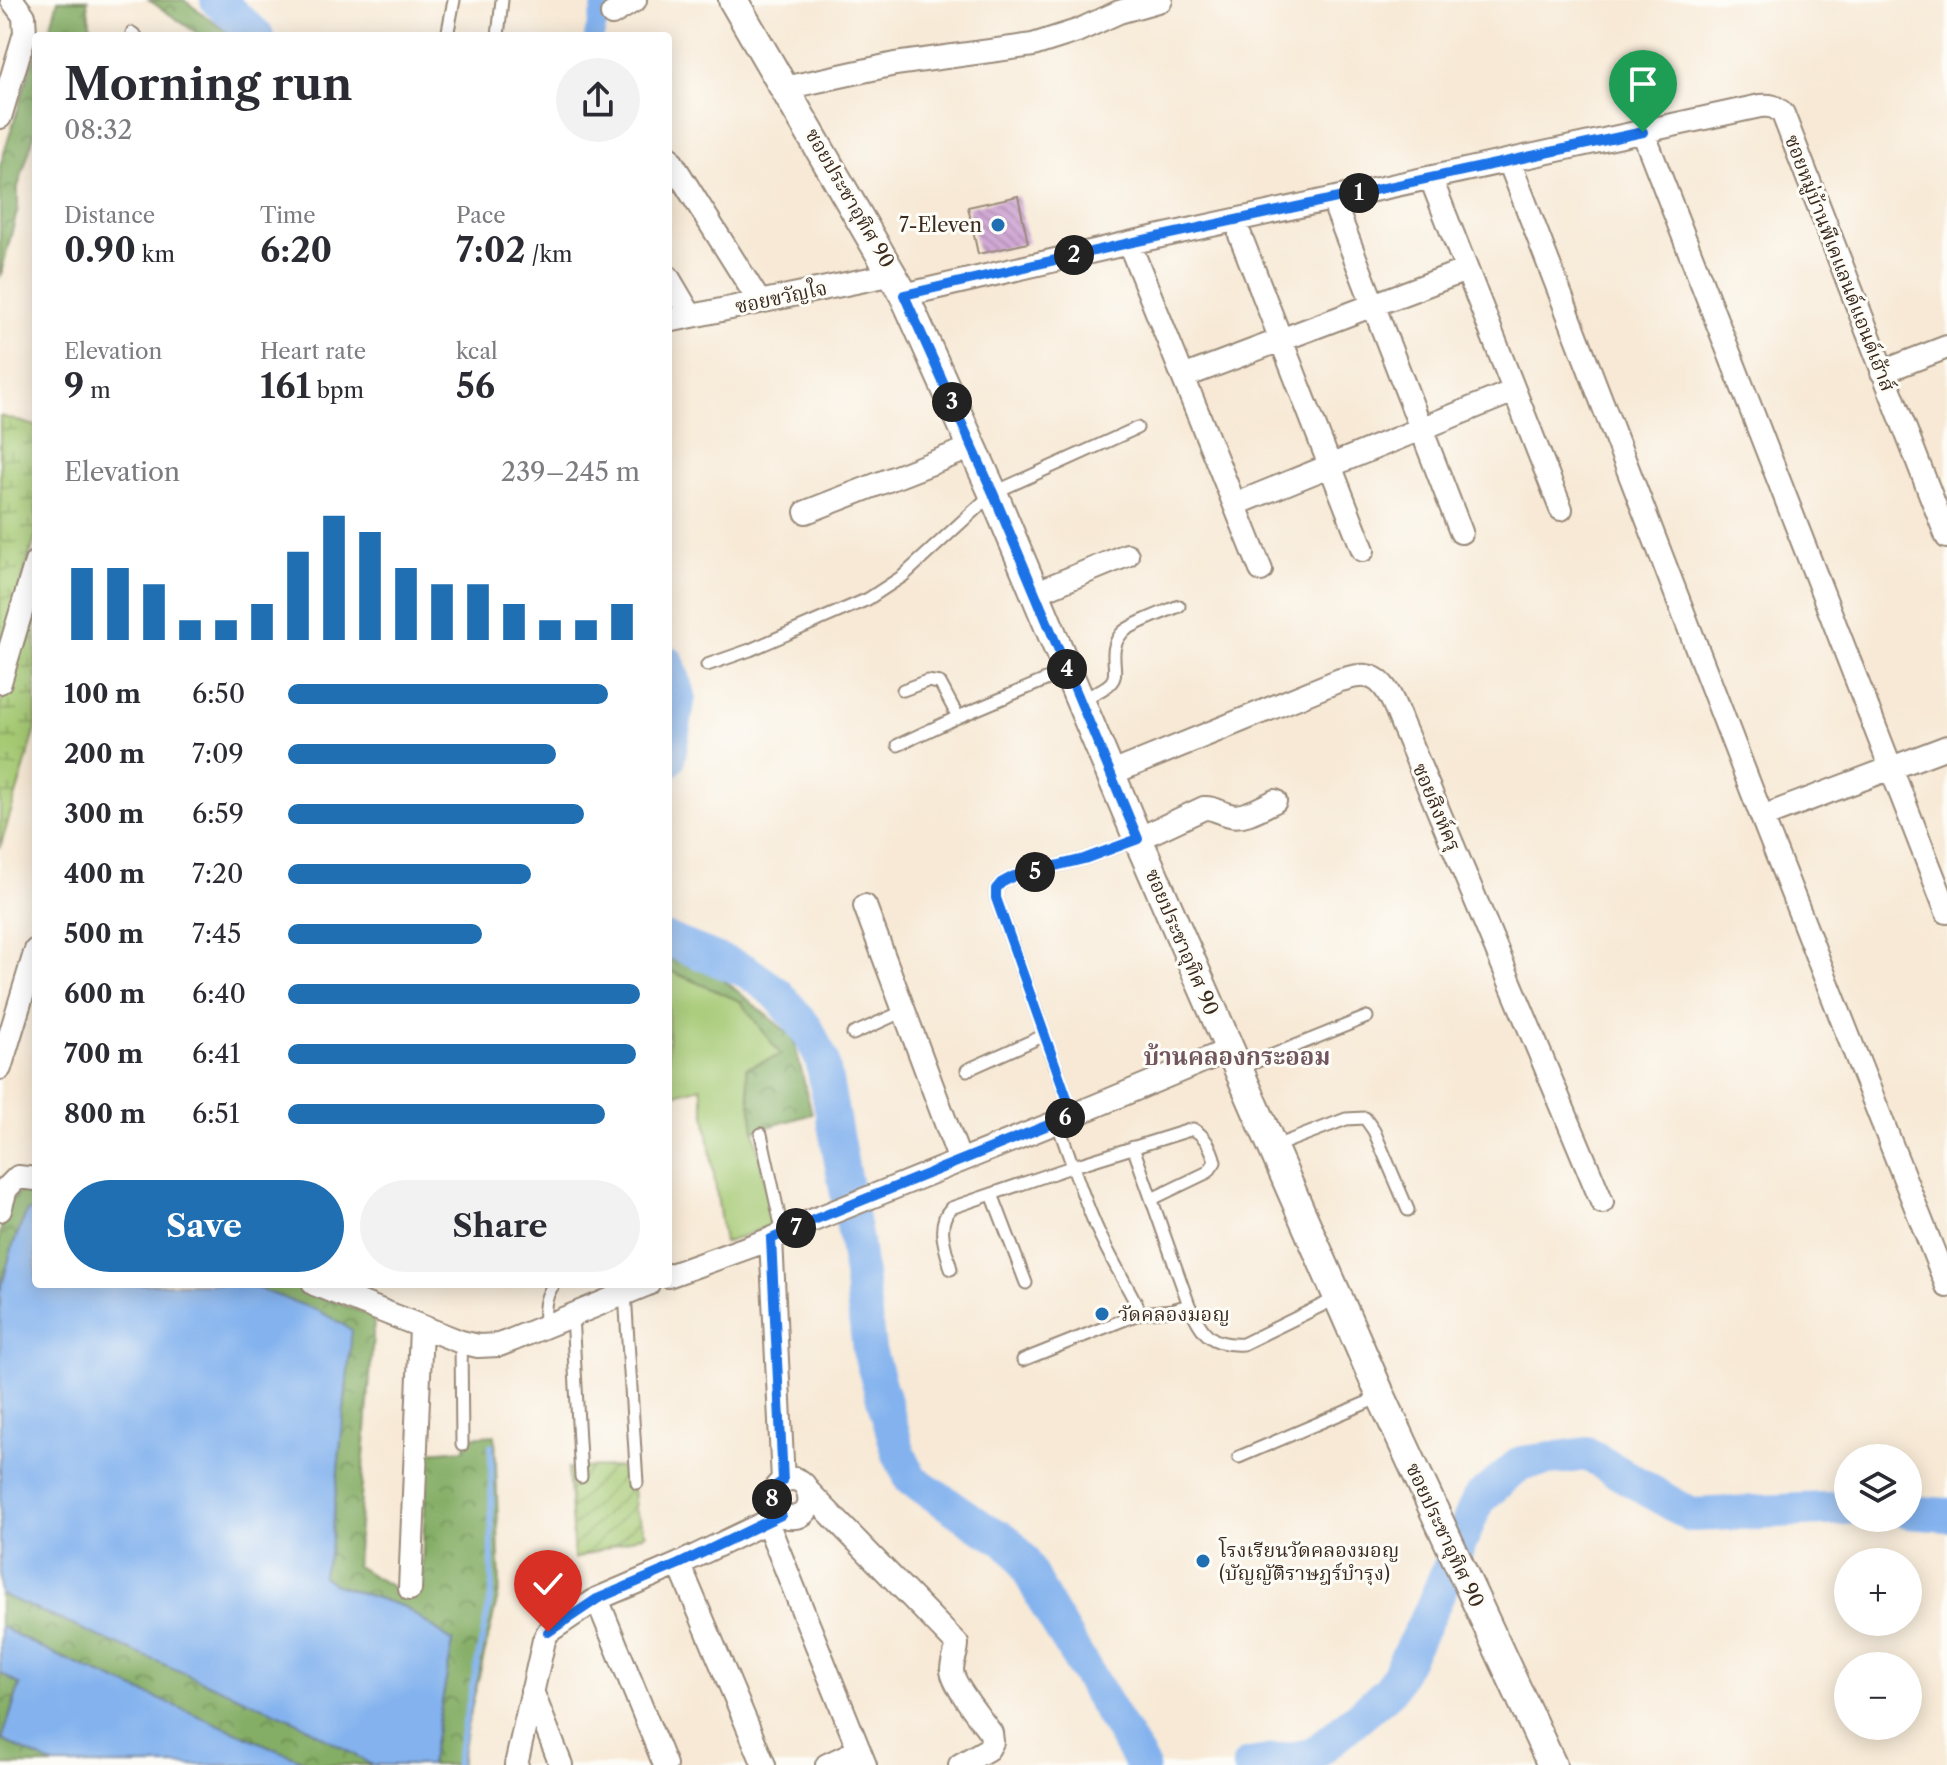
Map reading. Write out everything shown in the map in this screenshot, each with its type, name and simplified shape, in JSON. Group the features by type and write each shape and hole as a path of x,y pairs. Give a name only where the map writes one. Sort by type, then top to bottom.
{"street":[{"path":"0,117 25,33 24,16 12,0"},
{"path":"612,14 635,0"},
{"name":"ซอยประชาอุทิศ 90","path":"733,0 899,284 993,493 1110,774 1337,1297 1552,1765"},
{"path":"785,88 895,64 1033,45 1077,31 1119,12 1161,0"},
{"name":"ซอยหมู่บ้านพีเคแลนด์แอนด์เฮ้าส์","path":"899,284 1129,243 1760,106 1777,108 1783,114 1882,372 1940,498 1947,537"},
{"path":"1643,132 1947,912"},
{"path":"1509,161 1947,1286"},
{"path":"672,162 759,301"},
{"path":"1435,189 1561,509"},
{"path":"1337,211 1461,532"},
{"path":"1240,235 1363,550"},
{"path":"1129,243 1261,570"},
{"path":"1183,377 1466,270"},
{"path":"672,284 691,316"},
{"name":"ซอยขวัญใจ","path":"672,320 759,301 899,284"},
{"path":"1882,372 1947,347"},
{"path":"1236,504 1514,391"},
{"path":"806,512 973,447"},
{"path":"1035,593 1127,555"},
{"path":"0,682 32,575"},
{"name":"ซอยสิงห์ครุ","path":"1110,774 1340,680 1370,676 1379,681 1387,690 1405,731 1602,1202"},
{"path":"1762,817 1947,747"},
{"path":"1138,839 1204,808 1211,807 1236,816 1275,801"},
{"path":"865,906 960,1161"},
{"path":"0,1068 32,963"},
{"path":"672,1275 777,1237 1065,1118 1233,1059"},
{"path":"0,1210 6,1189 18,1175"},
{"path":"777,1237 783,1481"},
{"path":"324,1288 421,1328 478,1346 499,1345 636,1288"},
{"path":"410,1589 421,1328"},
{"path":"827,1765 862,1757 774,1518 776,1511 772,1498 777,1485 793,1479 806,1486 957,1644 952,1668 954,1679 991,1733 992,1742 988,1749 960,1765"},
{"path":"516,1765 548,1632 597,1599 774,1518 802,1514 810,1503 810,1493"},
{"path":"679,1564 764,1765"},
{"path":"597,1599 665,1765"},
{"path":"532,1691 561,1765"}],"lane":[{"path":"448,32 454,0"},
{"path":"498,32 502,0"},
{"path":"707,665 750,650 868,599 903,576 993,493 1137,428"},
{"path":"1080,701 1112,682 1116,641 1124,630 1179,606"},
{"path":"898,745 1067,671"},
{"path":"903,690 927,681 940,683 958,717"},
{"path":"1138,839 1084,859 1014,876 996,889 996,898 1045,1035 1074,1166 1108,1253 1141,1313"},
{"path":"853,1034 904,1011"},
{"path":"1233,1059 1367,1017"},
{"path":"967,1070 1045,1035"},
{"path":"1273,1147 1346,1119 1365,1118 1374,1131 1408,1210"},
{"path":"951,1269 942,1234 944,1215 951,1208 1193,1129 1212,1151 1215,1162 1208,1172 1152,1199"},
{"path":"761,1134 777,1237"},
{"path":"1133,1147 1189,1305 1202,1332 1229,1345 1243,1344 1337,1297"},
{"path":"992,1194 1026,1283"},
{"path":"545,1326 544,1306 551,1288"},
{"path":"611,1296 637,1483"},
{"path":"1023,1360 1141,1313 1189,1305"},
{"path":"572,1315 581,1477"},
{"path":"461,1342 462,1445"},
{"path":"1239,1457 1381,1396"}],"green space":[{"path":"58,0 88,0 91,29 100,32 49,32"},
{"path":"149,0 184,0 227,32 195,32"},
{"path":"32,63 32,142 18,187 18,208 0,278 0,166"},
{"path":"0,416 32,425 32,548 0,654"},
{"path":"32,598 32,742 0,848 0,706"},
{"path":"672,959 719,976 793,1037 812,1114 754,1131 746,1068 781,1055 740,1001 672,972"},
{"path":"672,972 740,1001 782,1055 746,1068 754,1131 774,1224 724,1243 701,1087 672,1095"},
{"path":"23,1189 32,1189 32,1211 27,1211 13,1245 0,1292 0,1234 8,1203"},
{"path":"252,1288 301,1288 369,1315 374,1322 356,1566 396,1589 421,1593 427,1452 465,1449 466,1437 495,1435 500,1588 460,1765 430,1765 453,1642 404,1607 336,1585 322,1576 330,1550 350,1352"},
{"path":"631,1467 635,1510 646,1534 574,1559 568,1468"},
{"path":"0,1594 297,1721 372,1765 313,1765 49,1652 0,1626"},
{"path":"0,1673 20,1684 2,1740 54,1765 0,1765"}],"water":[{"path":"27,1211 32,1211 32,1288 257,1288 319,1311 352,1330 330,1550 322,1576 336,1585 404,1607 453,1642 430,1765 372,1765 296,1721 0,1594 0,1292 13,1245"},
{"path":"0,1626 49,1652 313,1765 54,1765 2,1740 20,1685 0,1673"}],"building":[{"name":"7-Eleven","path":"1018,196 1028,243 978,254 968,207"}],"waterway":[{"path":"217,0 253,32"},
{"path":"595,32 604,0"},
{"path":"672,675 679,696 672,737"},
{"path":"672,942 746,971 777,993 807,1029 822,1060 856,1241 869,1350 899,1454 911,1479 1006,1540 1022,1558 1048,1608 1142,1765"},
{"path":"456,1765 492,1591 491,1446"},
{"path":"1249,1765 1313,1755 1390,1690 1432,1608 1478,1500 1521,1463 1587,1454 1691,1515 1834,1509"},
{"path":"1922,1513 1947,1515"}],"place":[{"name":"7-Eleven","path":"998,225"},
{"name":"วัดคลองมอญ","path":"1102,1314"},
{"name":"โรงเรียนวัดคลองมอญ (บัญญัติราษฎร์บำรุง)","path":"1203,1561"}],"district":[{"name":"บ้านคลองกระออม","path":"1237,1057"}],"route":[{"path":"548,1632 597,1599 781,1515 776,1511 772,1498 773,1491 783,1481 771,1239 1073,1115 996,898 996,889 1014,876 1084,859 1138,839 993,493 904,295 1643,132"}]}
